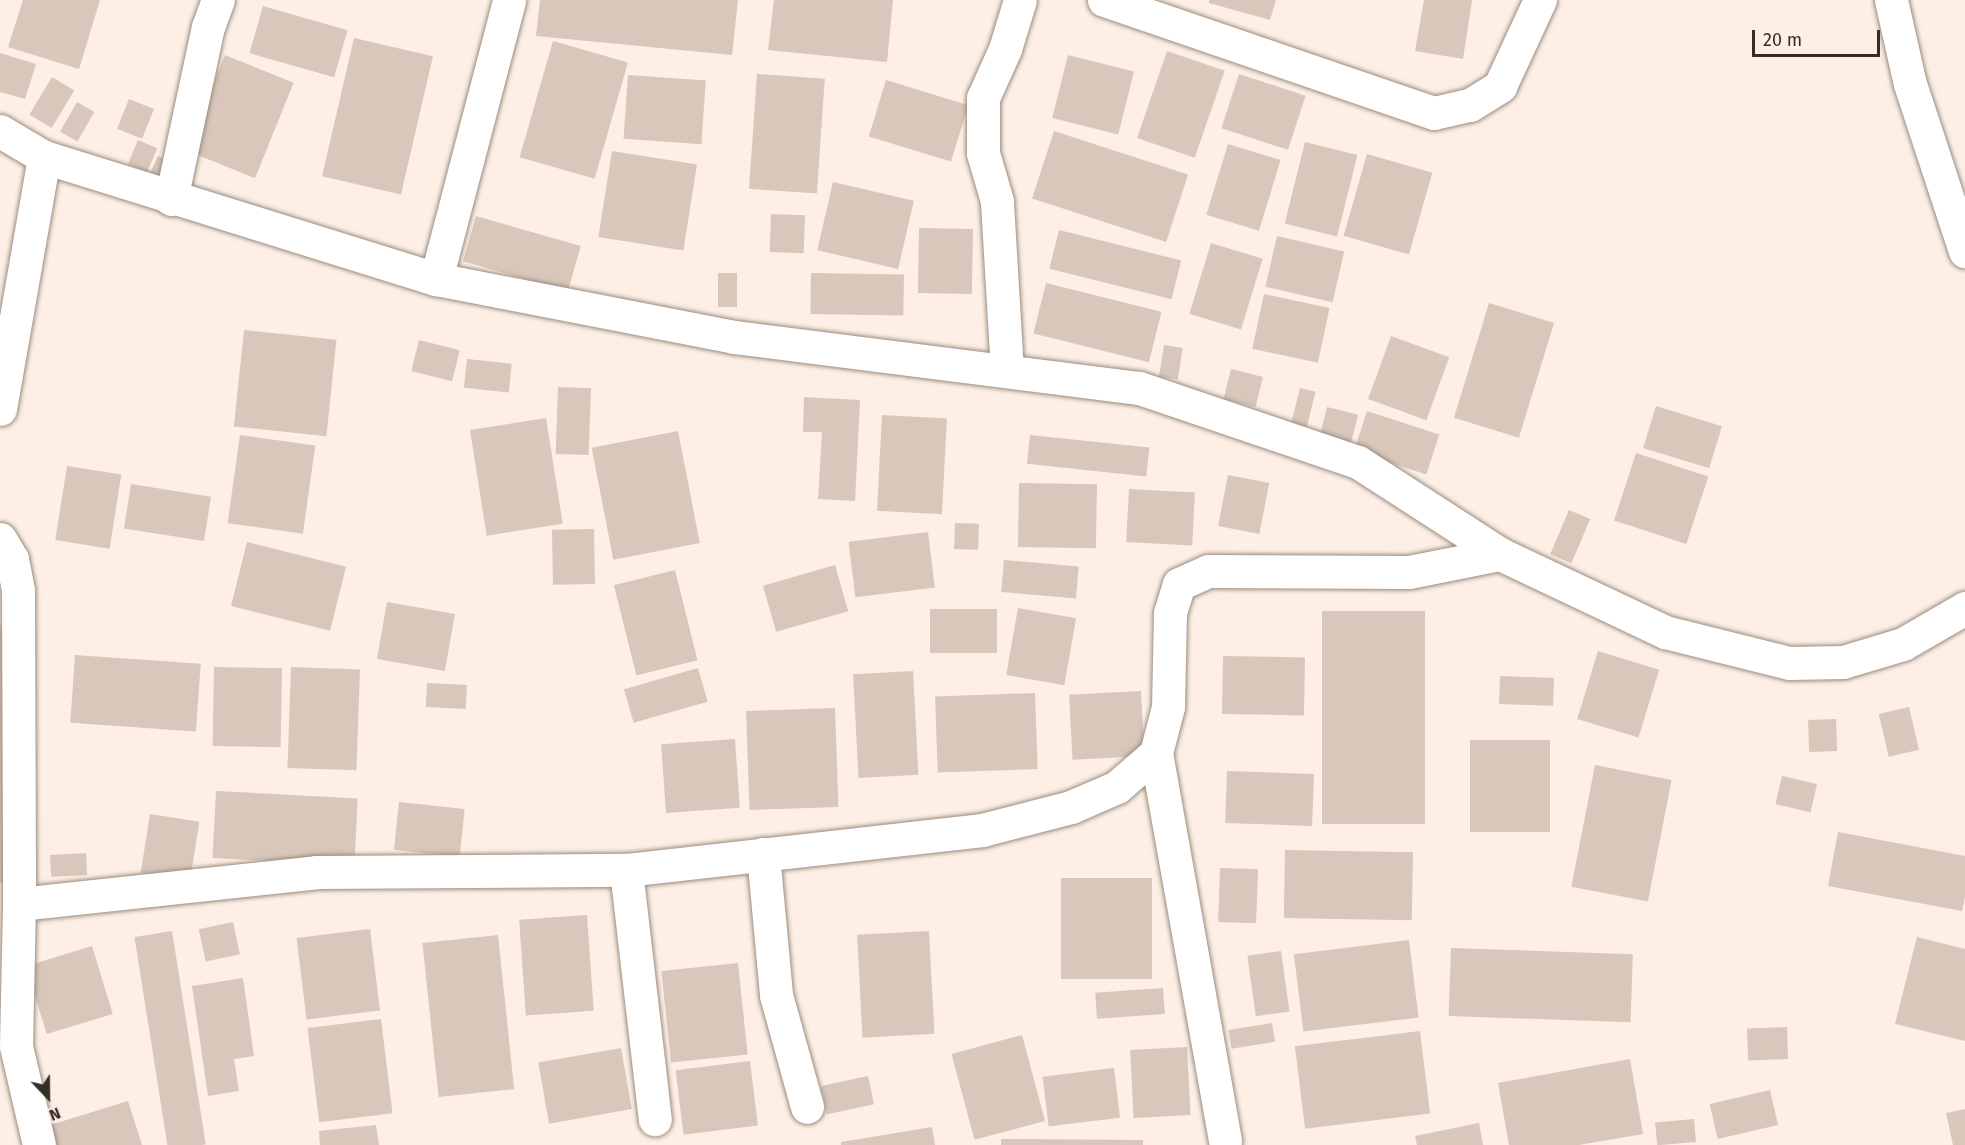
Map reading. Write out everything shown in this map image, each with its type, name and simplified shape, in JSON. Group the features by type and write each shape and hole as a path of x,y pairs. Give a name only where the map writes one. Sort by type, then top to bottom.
{"street":[{"path":"171,199 208,27 218,0"},
{"path":"436,279 509,0"},
{"path":"1007,371 996,201 983,153 983,98 1005,49 1020,0"},
{"path":"1104,0 1434,113 1470,105 1500,86 1540,0"},
{"path":"1892,0 1910,84 1965,250"},
{"path":"0,131 44,158 436,279 734,337 1139,388 1358,462 1500,554 1665,632 1789,663 1843,662 1903,644 1965,608"},
{"path":"0,409 44,158"},
{"path":"4,550 18,590 19,904 8,1049 39,1145"},
{"path":"1225,1141 1156,753 1168,707 1170,613 1179,584 1208,571 1409,572 1500,554"},
{"path":"19,904 316,872 626,870 982,830 1071,807 1108,791 1117,787 1156,753"},
{"path":"763,854 776,995 807,1107"},
{"path":"626,870 655,1119"}],"building":[{"path":"23,0 100,0 79,69 8,47"},
{"path":"540,0 738,0 732,55 536,36"},
{"path":"774,0 893,0 887,62 768,50"},
{"path":"1209,0 1276,0 1270,20 1209,3"},
{"path":"1424,0 1472,0 1463,59 1415,51"},
{"path":"263,6 348,30 334,77 249,53"},
{"path":"354,38 433,56 401,195 322,176"},
{"path":"553,41 628,62 595,179 520,157"},
{"path":"1167,51 1225,71 1195,158 1137,138"},
{"path":"0,53 36,64 25,99 0,92"},
{"path":"225,55 294,83 255,178 186,150"},
{"path":"1068,55 1134,71 1118,135 1052,118"},
{"path":"757,74 825,79 817,193 749,189"},
{"path":"1239,74 1306,96 1288,150 1221,128"},
{"path":"628,75 706,80 701,144 624,139"},
{"path":"52,77 74,90 52,128 29,115"},
{"path":"886,80 968,105 951,162 869,136"},
{"path":"129,99 154,109 142,139 117,129"},
{"path":"77,102 94,112 77,141 60,131"},
{"path":"1054,131 1188,175 1166,242 1032,199"},
{"path":"138,140 157,148 147,172 128,164"},
{"path":"1305,142 1357,155 1337,237 1285,224"},
{"path":"1228,144 1281,160 1259,231 1206,215"},
{"path":"612,151 697,164 683,250 598,237"},
{"path":"1367,154 1432,173 1409,254 1344,236"},
{"path":"158,156 173,163 166,179 150,172"},
{"path":"833,182 914,201 898,269 817,250"},
{"path":"771,214 805,215 804,253 770,252"},
{"path":"476,216 581,246 568,291 463,261"},
{"path":"919,228 973,229 972,294 918,293"},
{"path":"1059,230 1181,260 1172,299 1049,269"},
{"path":"1277,236 1344,252 1333,302 1265,287"},
{"path":"1211,243 1263,259 1241,330 1189,314"},
{"path":"718,273 737,273 737,307 718,307"},
{"path":"811,273 904,275 903,316 810,314"},
{"path":"1046,283 1161,312 1149,362 1033,333"},
{"path":"1264,294 1330,308 1318,363 1252,349"},
{"path":"1489,303 1554,323 1519,438 1454,418"},
{"path":"244,330 336,340 326,436 234,426"},
{"path":"1391,336 1449,357 1426,420 1368,399"},
{"path":"419,340 460,350 452,381 411,371"},
{"path":"1164,345 1183,348 1178,380 1159,377"},
{"path":"467,359 512,364 509,393 464,388"},
{"path":"1231,369 1263,377 1256,407 1224,399"},
{"path":"558,387 591,388 589,455 556,454"},
{"path":"1300,388 1316,392 1307,427 1291,423"},
{"path":"804,397 860,400 855,501 818,499 822,432 803,432"},
{"path":"1656,406 1722,426 1709,468 1643,448"},
{"path":"1327,407 1358,415 1351,444 1320,436"},
{"path":"1367,411 1439,434 1426,474 1354,451"},
{"path":"882,415 947,418 942,514 877,511"},
{"path":"546,418 563,524 487,536 470,430"},
{"path":"678,431 700,543 613,560 592,448"},
{"path":"240,435 315,446 303,534 228,523"},
{"path":"1030,435 1149,448 1146,476 1027,464"},
{"path":"1636,453 1708,476 1686,544 1614,521"},
{"path":"67,466 121,475 110,549 55,540"},
{"path":"1228,475 1269,483 1259,534 1218,526"},
{"path":"1019,483 1097,484 1096,548 1018,547"},
{"path":"131,484 211,497 204,541 124,528"},
{"path":"1129,489 1195,492 1192,545 1126,542"},
{"path":"1569,510 1590,519 1571,563 1550,554"},
{"path":"955,523 979,524 978,550 954,549"},
{"path":"594,529 595,584 553,585 552,530"},
{"path":"928,532 935,588 855,597 849,542"},
{"path":"247,542 346,567 330,631 231,606"},
{"path":"1004,560 1079,567 1076,598 1001,592"},
{"path":"835,565 848,611 776,632 763,586"},
{"path":"675,570 697,660 636,675 614,585"},
{"path":"387,602 455,614 445,671 377,659"},
{"path":"1018,608 1076,618 1064,685 1006,675"},
{"path":"930,609 997,609 997,653 930,653"},
{"path":"1322,611 1425,611 1425,824 1322,824"},
{"path":"0,625 6,625 10,883 0,883"},
{"path":"1598,651 1659,670 1638,738 1577,719"},
{"path":"75,655 201,664 196,732 70,723"},
{"path":"1223,656 1305,657 1304,715 1222,714"},
{"path":"214,667 282,668 281,747 213,746"},
{"path":"291,667 360,669 356,770 287,768"},
{"path":"698,668 708,702 634,723 624,689"},
{"path":"913,671 918,775 859,778 853,674"},
{"path":"1500,676 1554,678 1553,706 1499,704"},
{"path":"427,683 467,685 466,709 426,707"},
{"path":"1141,691 1144,756 1073,760 1069,695"},
{"path":"1035,693 1038,769 938,772 935,696"},
{"path":"1909,707 1919,750 1889,757 1879,714"},
{"path":"835,708 838,807 750,810 746,711"},
{"path":"1836,719 1837,751 1809,752 1808,720"},
{"path":"735,739 740,808 666,813 661,744"},
{"path":"1470,740 1550,740 1550,832 1470,832"},
{"path":"1595,765 1672,780 1648,902 1571,887"},
{"path":"1227,771 1314,774 1312,826 1225,823"},
{"path":"1782,776 1817,784 1811,812 1775,804"},
{"path":"216,791 358,798 354,865 212,858"},
{"path":"399,802 465,809 460,857 394,850"},
{"path":"150,814 199,822 190,880 141,872"},
{"path":"1838,832 1965,856 1965,896 1962,911 1828,886"},
{"path":"1285,850 1413,852 1412,920 1284,918"},
{"path":"86,853 87,875 51,877 50,855"},
{"path":"1220,868 1258,869 1256,923 1218,922"},
{"path":"1061,878 1152,878 1152,979 1061,979"},
{"path":"587,915 594,1011 526,1016 519,920"},
{"path":"233,922 240,954 206,962 199,929"},
{"path":"370,929 380,1010 307,1019 297,938"},
{"path":"172,931 206,1144 167,1145 134,937"},
{"path":"929,931 934,1034 862,1038 857,935"},
{"path":"498,935 514,1089 439,1097 422,943"},
{"path":"1917,937 1965,949 1965,1041 1895,1024"},
{"path":"1409,940 1419,1017 1303,1032 1294,954"},
{"path":"92,946 113,1014 47,1034 26,966"},
{"path":"1451,948 1633,954 1631,1022 1449,1016"},
{"path":"1281,951 1289,1011 1256,1016 1247,956"},
{"path":"738,963 748,1054 671,1063 661,971"},
{"path":"243,978 254,1056 234,1059 239,1091 208,1096 192,986"},
{"path":"1163,988 1165,1014 1097,1019 1095,993"},
{"path":"381,1019 393,1113 319,1122 308,1028"},
{"path":"1272,1023 1275,1042 1232,1049 1229,1030"},
{"path":"1787,1027 1788,1059 1748,1060 1747,1028"},
{"path":"1420,1031 1430,1113 1305,1129 1295,1046"},
{"path":"1022,1035 1045,1121 975,1140 951,1054"},
{"path":"1187,1047 1191,1115 1134,1118 1130,1050"},
{"path":"621,1048 632,1109 549,1124 538,1063"},
{"path":"1630,1059 1643,1134 1579,1145 1509,1145 1498,1083"},
{"path":"750,1061 758,1126 683,1135 676,1070"},
{"path":"1114,1068 1120,1118 1049,1126 1043,1077"},
{"path":"868,1076 874,1104 827,1114 821,1086"},
{"path":"1770,1090 1778,1125 1718,1139 1710,1104"},
{"path":"128,1101 142,1145 52,1145 47,1126"},
{"path":"1965,1109 1965,1145 1953,1145 1946,1113"},
{"path":"1694,1119 1696,1142 1657,1145 1655,1122"},
{"path":"1479,1123 1483,1145 1417,1145 1415,1136"},
{"path":"376,1125 379,1145 320,1145 319,1131"},
{"path":"932,1127 935,1145 841,1145 841,1142"},
{"path":"1001,1139 1143,1140 1143,1145 1001,1145"}]}
